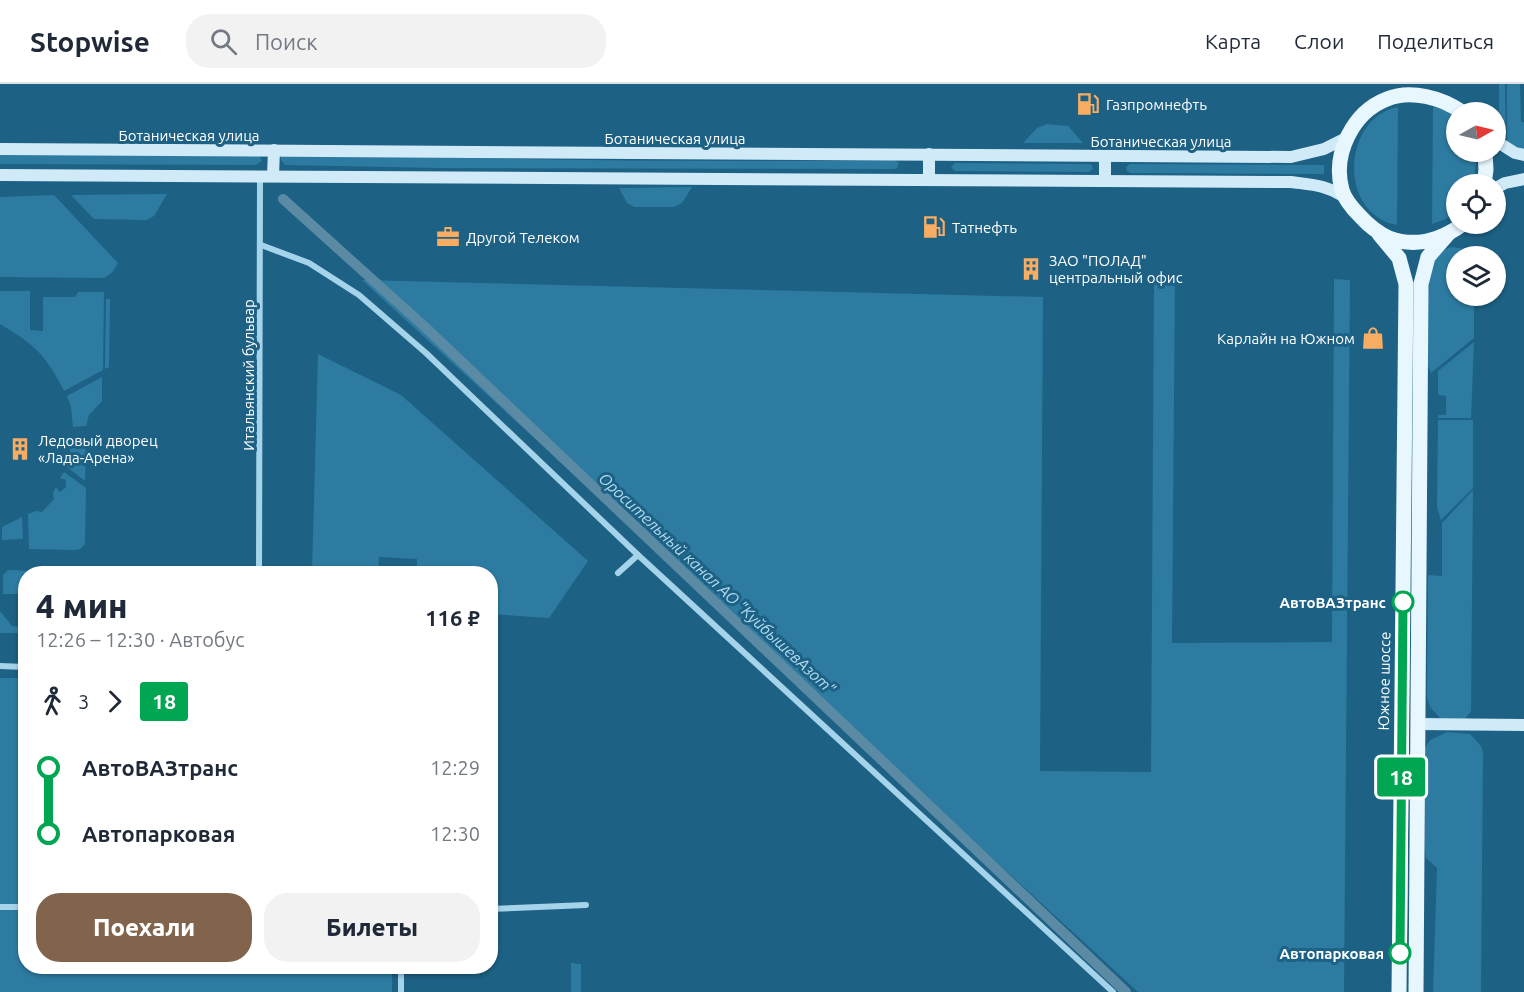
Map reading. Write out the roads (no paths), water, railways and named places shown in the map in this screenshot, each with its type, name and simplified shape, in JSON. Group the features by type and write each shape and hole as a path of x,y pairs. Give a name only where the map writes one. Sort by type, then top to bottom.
{"main road":[{"path":"1345,197 1340,178 1340,166 1346,138 1362,116 1386,99 1396,84"},
{"path":"1433,84 1443,101"},
{"path":"1386,99 1408,96 1433,98 1446,103"},
{"name":"Ботаническая улица","path":"0,149 1291,157 1324,148 1346,138"},
{"path":"1506,147 1524,155"},
{"path":"267,176 274,150"},
{"path":"929,154 929,180"},
{"path":"1105,156 1105,181"},
{"path":"0,175 1291,182 1323,186 1345,197"},
{"path":"1506,183 1524,179"},
{"name":"Южное шоссе","path":"1345,197 1399,258 1406,284 1399,992"},
{"path":"1379,234 1397,241 1414,243 1448,234"},
{"path":"1416,992 1421,284 1428,257 1448,234"},
{"path":"1418,724 1524,725"}],"street":[{"name":"Итальянский бульвар","path":"259,566 261,245 267,176"},
{"path":"261,245 309,263 360,295 426,353 638,555 1113,992"},
{"path":"618,573 638,555"},
{"path":"0,666 18,667"},
{"path":"498,909 586,905"},
{"path":"0,907 18,908"},
{"path":"401,974 401,992"}],"waterway":[{"name":"Оросительный канал АО \"КуйбышевАзот\"","path":"283,199 425,327 1126,992"}],"place":[{"name":"Газпромнефть","path":"1088,104"},
{"name":"Татнефть","path":"934,227"},
{"name":"Другой Телеком","path":"448,237"},
{"name":"ЗАО \"ПОЛАД\" центральный офис","path":"1031,269"},
{"name":"Карлайн на Южном","path":"1373,338"},
{"name":"Ледовый дворец «Лада-Арена»","path":"20,449"},
{"name":"АвтоВАЗтранс","path":"1403,602"},
{"name":"Автопарковая","path":"1400,953"}]}
